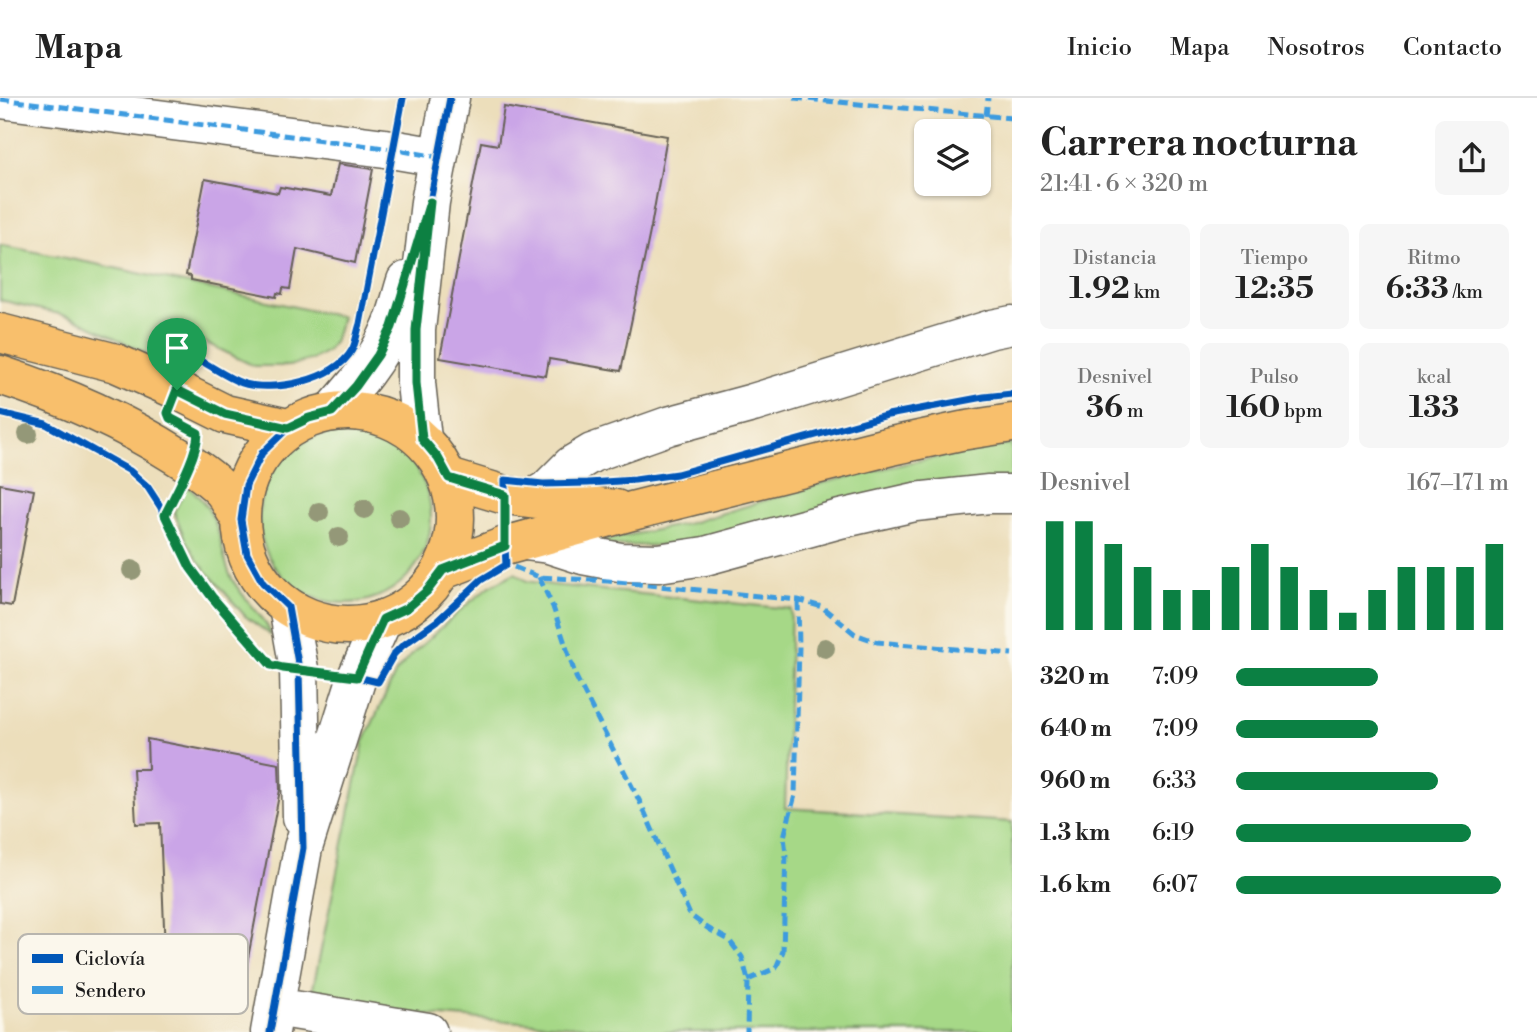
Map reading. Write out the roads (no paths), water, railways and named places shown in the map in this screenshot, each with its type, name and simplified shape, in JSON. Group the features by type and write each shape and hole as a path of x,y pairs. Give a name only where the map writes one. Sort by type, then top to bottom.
{"main road":[{"path":"0,310 45,327 225,414 288,428"},
{"path":"0,333 116,363"},
{"path":"0,375 116,420 156,442 189,464 223,492 241,520"},
{"path":"365,411 395,421 422,439 438,458 449,478 456,509 454,540 443,570 427,591 407,608 383,619 351,625 318,621 288,607 263,583 252,564 247,554 241,520 246,485 262,453 288,428 309,418 332,412 365,411"},
{"path":"443,570 505,546 632,510 891,446 961,430 1012,423"},
{"path":"449,478 505,495 632,510"}],"street":[{"path":"422,439 416,383 416,330 430,202 450,98"},
{"path":"0,99 439,157"},
{"path":"332,412 356,386 378,355 392,327 430,202"},
{"path":"533,498 547,490 572,466 592,453 668,426 1012,325"},
{"path":"525,541 549,544 583,555 620,562 659,563 705,556 915,502 989,494 1012,495"},
{"path":"288,607 299,669 303,848"},
{"path":"383,619 357,677 303,848 272,1019 428,1032"}]}
